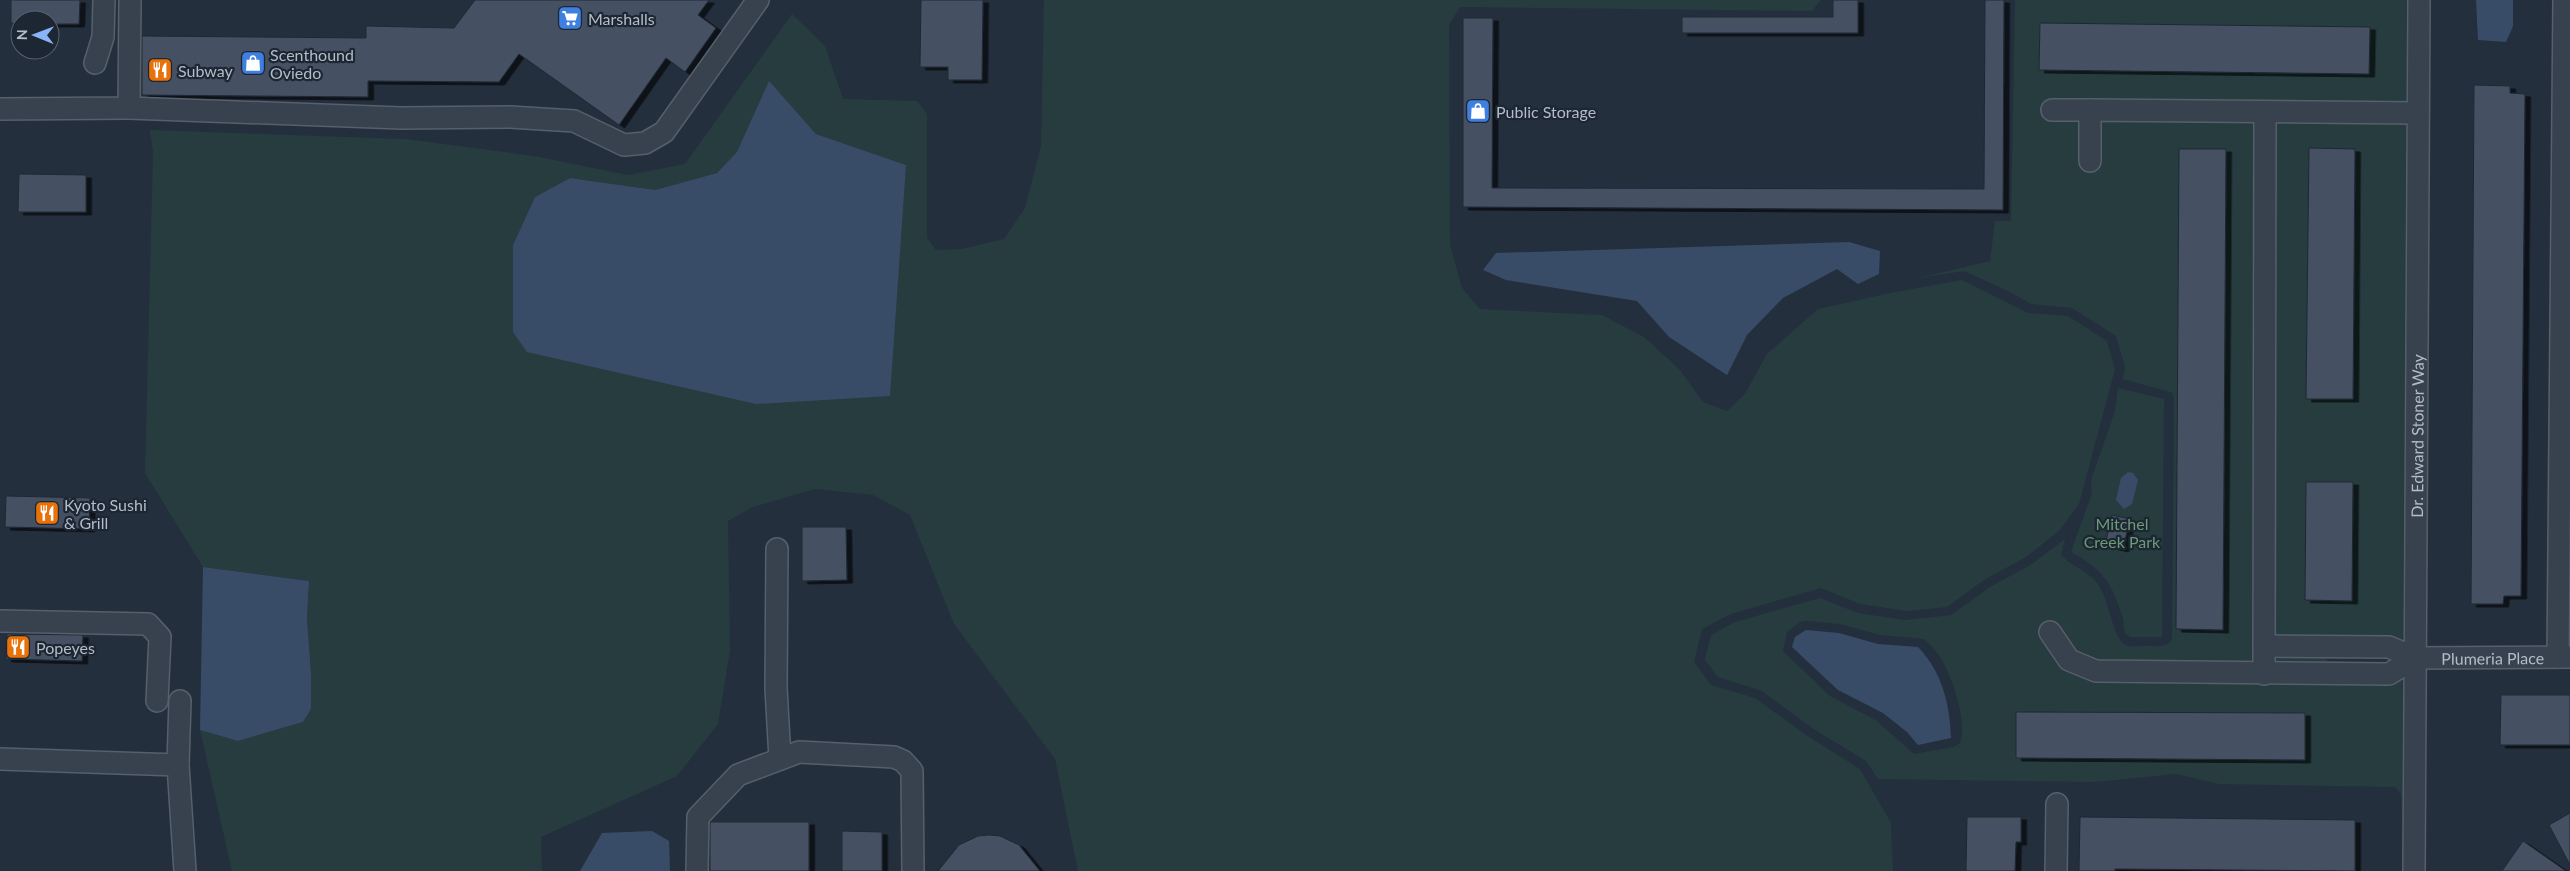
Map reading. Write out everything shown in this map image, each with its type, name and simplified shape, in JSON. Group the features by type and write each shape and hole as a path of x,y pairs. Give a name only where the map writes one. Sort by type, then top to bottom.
{"street":[{"path":"95,63 103,37 104,0"},
{"path":"129,108 130,0"},
{"path":"0,108 129,108 574,121 624,145 645,143 664,132 758,0"},
{"name":"Dr. Edward Stoner Way","path":"2414,871 2419,0"},
{"path":"2564,0 2566,180 2564,657"},
{"path":"2052,110 2418,113"},
{"path":"2090,110 2090,161"},
{"path":"2264,674 2265,112"},
{"path":"777,549 776,688 780,759"},
{"path":"0,620 148,624 160,637 158,701"},
{"path":"2050,632 2069,660 2096,671 2389,674 2415,658"},
{"path":"2264,646 2389,646 2415,658"},
{"path":"2339,646 2339,674"},
{"name":"Plumeria Place","path":"2415,658 2564,657"},
{"path":"180,701 178,765 185,871"},
{"path":"697,871 698,817 738,775 800,752 894,757 903,761 912,771 913,871"},
{"path":"0,760 178,765"},
{"path":"2056,871 2057,804"}],"green space":[{"path":"1044,0 1821,0 1812,11 1460,7 1449,25 1450,245 1462,288 1480,309 1602,315 1644,337 1680,370 1703,402 1727,411 1745,394 1767,354 1818,309 1890,293 1962,280 2028,313 2068,316 2107,341 2115,369 2079,504 2059,531 2026,557 1984,580 1947,607 1907,611 1860,604 1821,588 1731,614 1702,629 1694,662 1711,685 1755,698 1806,735 1860,769 1891,823 1893,871 1078,871 1055,759 954,624 910,515 873,495 815,489 753,507 728,521 730,650 718,724 677,776 541,837 542,871 232,871 200,730 238,741 303,722 311,708 311,674 307,618 309,581 203,567 145,473 153,152 150,130 406,139 534,156 628,175 685,164 792,14 825,46 843,99 917,101 927,114 927,238 936,250 962,249 1004,239 1025,208 1041,146","holes":["769,82 816,134 906,165 513,332 513,245 535,197 570,178 655,190 717,173 737,153"]},
{"path":"2015,0 2407,0 2403,641 2389,636 2327,636 2327,685 2389,685 2403,679 2402,817 2401,794 2395,787 2219,784 2176,774 2095,782 1878,779 1866,761 1812,728 1762,691 1718,677 1705,660 1711,635 1735,622 1820,598 1858,613 1905,620 1951,615 1990,587 2032,564 2065,539 2061,555 2097,583 2105,599 2118,637 2123,643 2128,646 2157,646 2167,644 2172,640 2173,393 2123,379 2125,367 2116,336 2072,308 2031,304 1964,271 1919,278 1990,261 1995,221 2011,221","holes":["1800,622 1840,624 1880,635 1924,639 1938,654 1953,684 1962,722 1960,743 1954,747 1914,754 1877,721 1830,696 1783,651 1787,632"]},
{"name":"Mitchel Creek Park","path":"2118,388 2164,399 2162,637 2130,637 2126,634 2123,617 2114,593 2104,577 2098,570 2071,552 2092,493 2091,480 2115,411"}],"water":[{"path":"2476,0 2513,0 2513,26 2506,42 2478,40"},
{"path":"769,81 816,134 906,165 890,396 756,404 527,352 513,332 513,245 535,197 570,178 655,190 717,173 737,152"},
{"path":"1849,242 1880,251 1879,274 1858,284 1837,269 1783,298 1747,335 1727,375 1669,337 1637,301 1506,280 1483,270 1496,253"},
{"path":"2128,472 2133,473 2138,480 2132,504 2124,509 2116,500 2121,478"},
{"path":"203,567 309,581 307,618 311,674 311,709 303,722 238,741 200,730"},
{"path":"1806,630 1839,633 1878,644 1918,647 1933,667 1943,689 1949,713 1951,738 1918,745 1907,732 1883,713 1838,690 1792,647 1795,637"},
{"path":"652,831 669,841 670,871 580,871 602,833"}],"building":[{"path":"11,0 80,0 79,24 60,24 60,10 11,10"},
{"path":"475,0 709,0 698,15 716,28 685,72 666,58 619,125 519,54 499,82 368,81 368,97 142,95 142,36 366,38 366,26 454,28"},
{"path":"921,0 983,0 982,80 948,80 948,67 920,67"},
{"path":"1833,0 1858,0 1858,33 1682,33 1682,17 1833,17"},
{"name":"Public Storage","path":"1985,0 2004,0 2003,210 1463,207 1463,18 1493,18 1492,188 1984,189"},
{"path":"2040,23 2370,27 2369,74 2039,70"},
{"path":"2474,85 2510,86 2510,93 2525,94 2521,596 2504,596 2503,604 2471,604"},
{"path":"2309,148 2355,149 2353,399 2306,399"},
{"path":"2179,149 2226,149 2223,630 2176,629"},
{"path":"19,174 86,175 86,212 18,212"},
{"path":"2306,482 2353,482 2352,601 2305,600"},
{"name":"Kyoto Sushi & Grill","path":"6,496 90,498 89,529 5,527"},
{"path":"2112,515 2130,519 2123,549 2105,545"},
{"path":"802,527 846,527 847,580 802,581"},
{"path":"7,634 83,635 82,661 6,659"},
{"path":"2501,695 2570,695 2570,745 2500,745"},
{"path":"2016,712 2305,713 2305,760 2016,758"},
{"path":"2570,813 2570,865 2549,825"},
{"path":"1967,817 2021,817 2021,842 2016,842 2015,871 1966,871"},
{"path":"2080,817 2355,820 2355,871 2115,869 2115,871 2079,871"},
{"path":"710,822 809,822 809,871 710,871"},
{"path":"842,831 882,832 882,871 842,871"},
{"path":"978,836 1000,836 1019,845 1040,871 938,871 959,845"},
{"path":"2523,841 2566,871 2502,871"}],"place":[{"name":"Marshalls","path":"570,18"},
{"name":"Scenthound Oviedo","path":"253,63"},
{"name":"Subway","path":"160,70"},
{"name":"Public Storage","path":"1478,111"},
{"name":"Kyoto Sushi & Grill","path":"47,513"},
{"name":"Popeyes","path":"18,647"}]}
